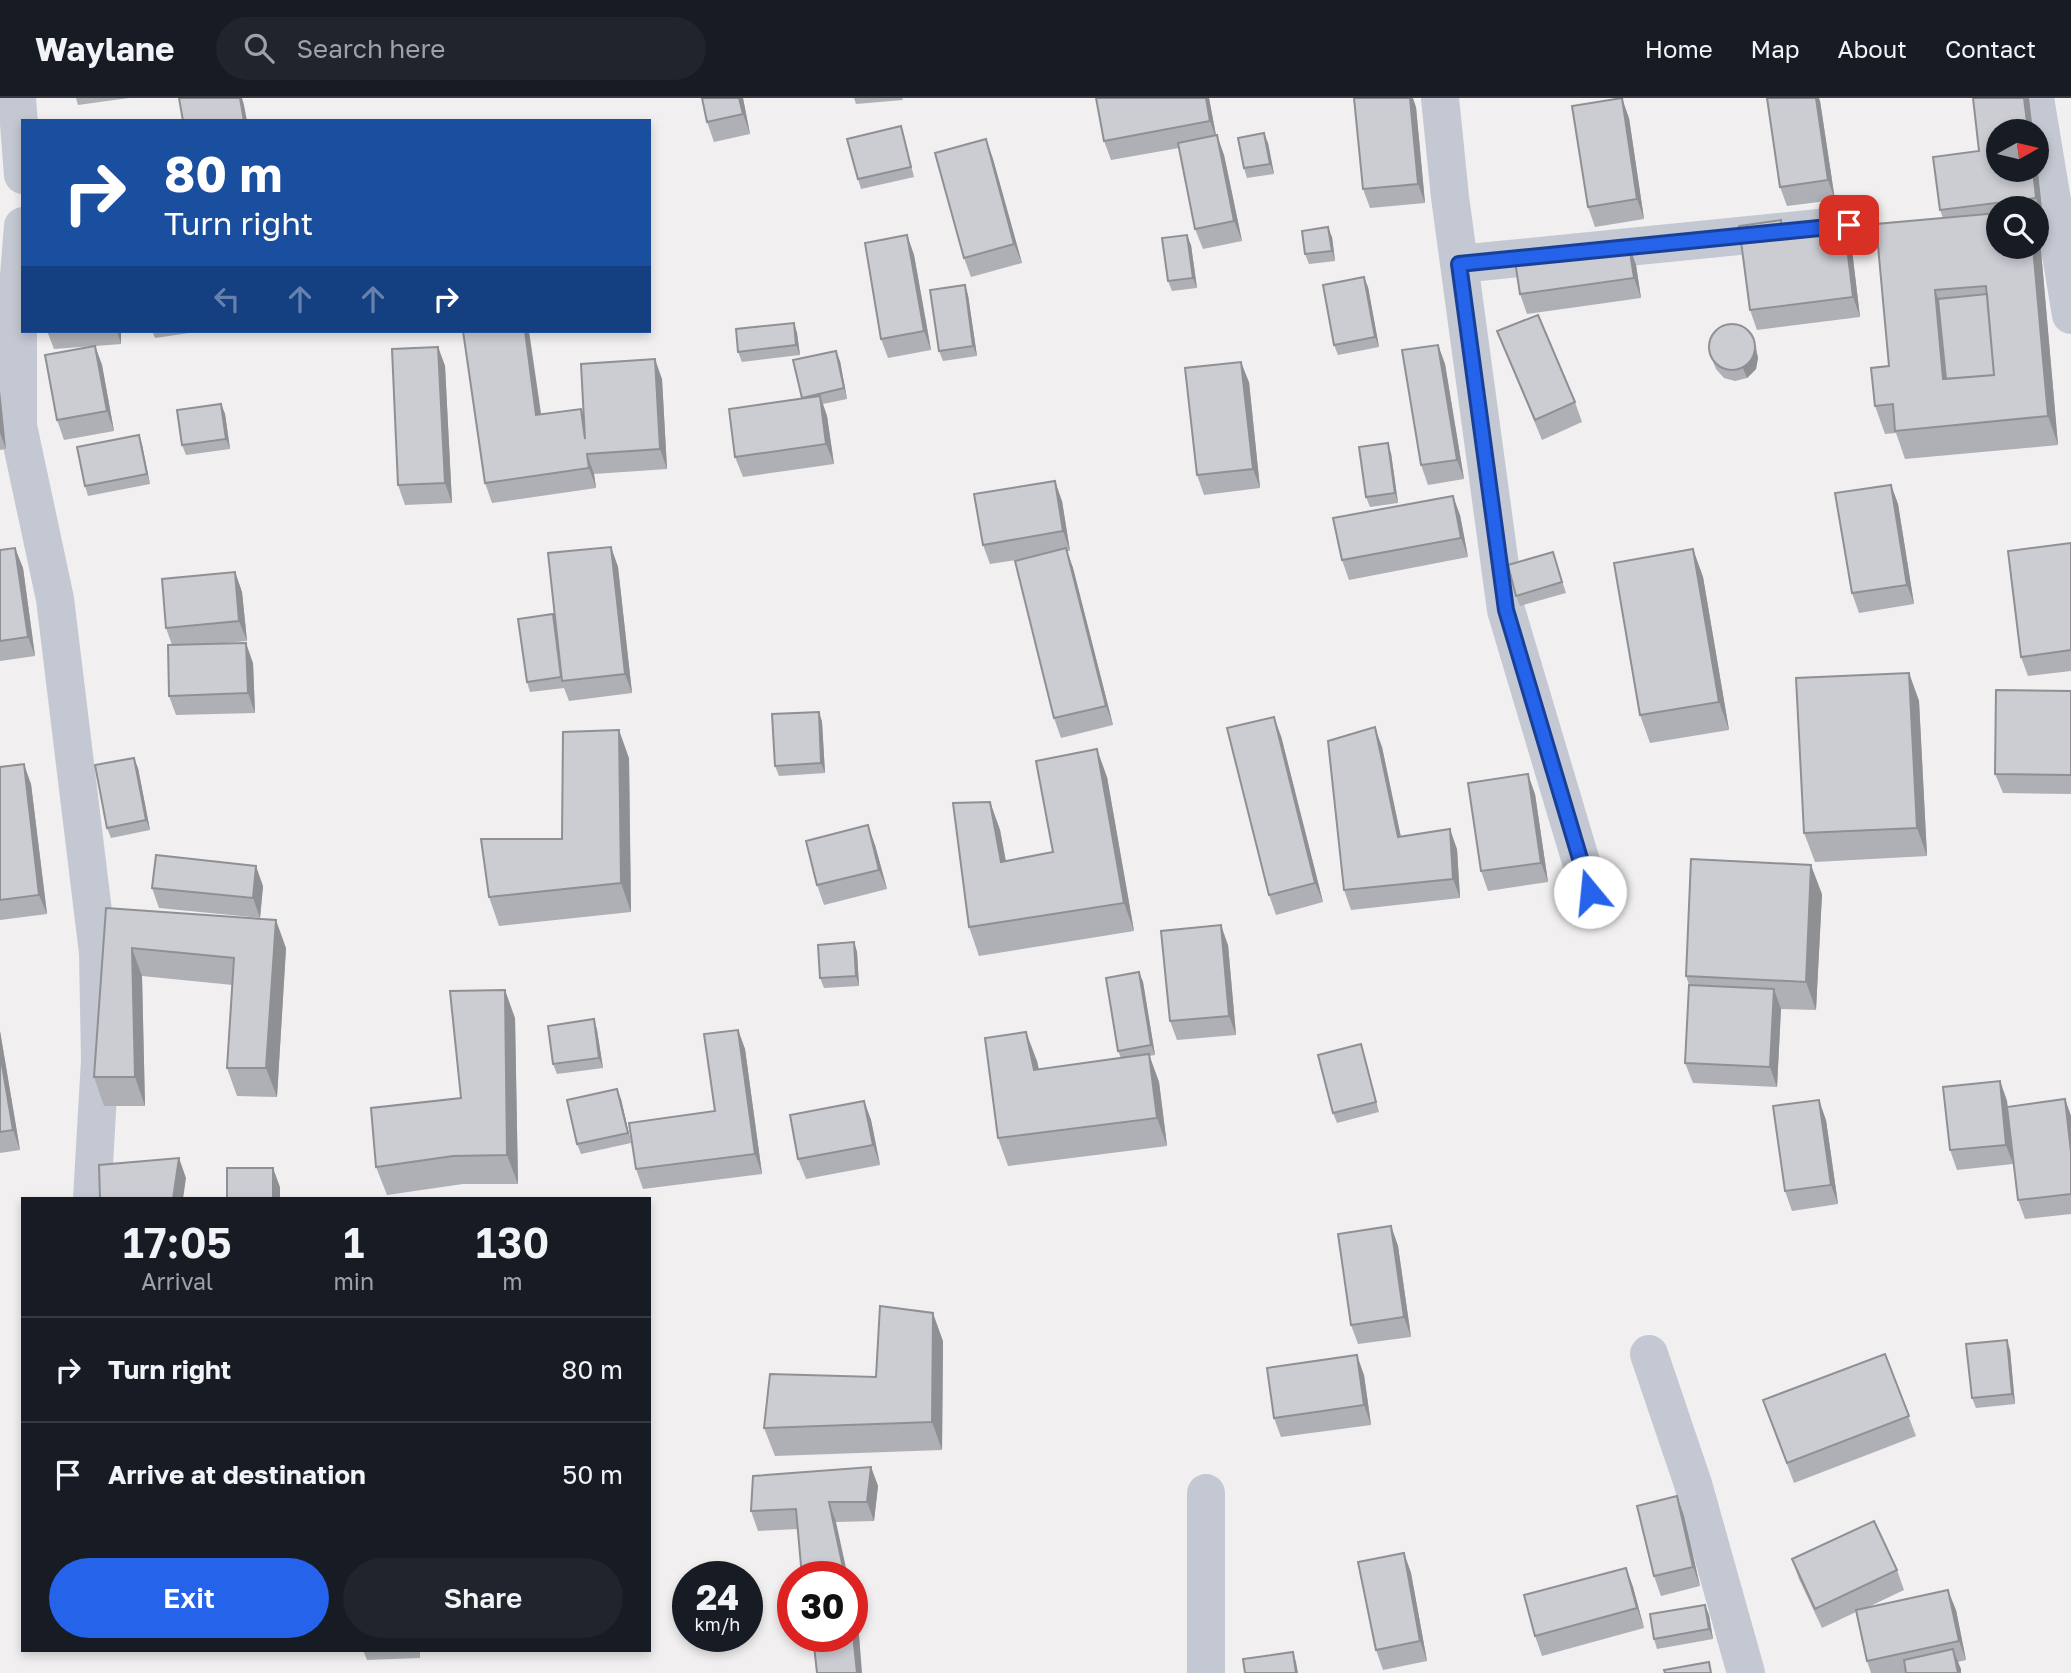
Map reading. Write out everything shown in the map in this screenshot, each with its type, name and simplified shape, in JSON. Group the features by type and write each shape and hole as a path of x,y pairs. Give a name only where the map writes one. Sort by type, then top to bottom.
{"street":[{"path":"17,98 21,149"},
{"path":"1440,98 1459,264 1506,610 1590,892"},
{"path":"2035,98 2071,315"},
{"path":"1459,264 1849,225"},
{"path":"21,251 18,288 18,425 55,600 98,953 100,1060 92,1197"},
{"path":"1649,1354 1693,1484 1746,1673"},
{"path":"1206,1493 1206,1673"}],"building":[{"path":"179,98 240,98 244,119 183,119"},
{"path":"702,98 739,98 743,114 707,122"},
{"path":"1096,98 1206,98 1210,121 1104,141"},
{"path":"1354,98 1410,98 1418,184 1363,189"},
{"path":"1622,98 1637,199 1588,207 1572,106"},
{"path":"1767,98 1816,98 1828,180 1780,187"},
{"path":"1973,98 2024,98 2027,119 1986,119 1986,182 2034,182 2036,196 1986,196 1986,204 1940,210 1933,157 1979,151"},
{"path":"901,126 911,167 858,179 847,139"},
{"path":"1264,133 1270,164 1244,168 1238,138"},
{"path":"1217,135 1234,221 1195,229 1178,143"},
{"path":"986,139 1014,244 964,258 935,153"},
{"path":"1986,214 1986,259 2034,259 2048,416 1895,431 1893,404 1875,406 1871,368 1889,366 1876,224","holes":["1986,286 1994,375 1943,379 1935,290"]},
{"path":"1781,220 1782,238 1845,230 1853,297 1750,310 1739,226"},
{"path":"1328,227 1332,251 1305,254 1302,231"},
{"path":"907,235 924,331 881,339 865,243"},
{"path":"1187,235 1193,278 1168,281 1162,238"},
{"path":"1629,245 1634,278 1520,294 1515,261"},
{"path":"1364,277 1375,337 1334,345 1323,285"},
{"path":"965,285 973,346 939,351 930,290"},
{"path":"1987,294 1994,375 1946,379 1938,299"},
{"path":"1538,315 1575,402 1535,420 1497,331"},
{"path":"794,323 796,345 738,352 736,329"},
{"path":"1732,324 1748,331 1755,347 1748,363 1732,370 1716,363 1709,347 1716,331"},
{"path":"463,333 525,333 536,415 581,409 585,439 581,364 655,359 660,449 587,454 589,468 485,483"},
{"path":"1438,345 1457,460 1421,465 1402,350"},
{"path":"95,346 107,411 57,420 45,355"},
{"path":"438,347 445,483 398,485 392,349"},
{"path":"836,351 844,388 802,398 793,360"},
{"path":"1241,362 1253,469 1197,475 1185,368"},
{"path":"820,396 826,444 735,457 729,409"},
{"path":"221,404 226,439 182,445 177,410"},
{"path":"139,435 147,474 85,486 77,447"},
{"path":"1388,443 1395,493 1366,497 1359,447"},
{"path":"1055,481 1063,531 983,545 974,494"},
{"path":"1891,485 1907,585 1852,593 1835,493"},
{"path":"1453,496 1461,538 1342,560 1333,518"},
{"path":"2071,543 2071,650 2021,657 2008,551"},
{"path":"611,547 625,674 562,681 548,553"},
{"path":"15,548 28,637 0,641 0,550"},
{"path":"1066,548 1106,706 1054,718 1015,561"},
{"path":"1693,549 1719,702 1640,715 1614,563"},
{"path":"1553,552 1562,582 1516,596 1508,565"},
{"path":"235,572 239,621 166,628 162,579"},
{"path":"553,614 561,677 527,682 518,619"},
{"path":"246,643 248,693 169,696 168,645"},
{"path":"1909,673 1917,828 1804,833 1796,678"},
{"path":"1996,690 2071,691 2071,775 1995,774"},
{"path":"819,712 821,763 775,766 772,714"},
{"path":"1274,717 1315,883 1269,895 1227,728"},
{"path":"1375,727 1398,837 1450,829 1453,879 1344,890 1328,741"},
{"path":"619,730 621,883 489,897 481,839 562,839 563,732"},
{"path":"1097,749 1124,903 969,927 953,803 990,802 1001,862 1053,852 1036,761"},
{"path":"134,758 146,820 107,828 95,765"},
{"path":"24,764 39,895 0,900 0,767"},
{"path":"1528,774 1541,863 1481,871 1468,783"},
{"path":"868,825 879,870 817,885 806,841"},
{"path":"156,855 256,866 253,898 152,888"},
{"path":"1691,859 1811,865 1806,982 1686,976"},
{"path":"106,908 276,920 266,1068 227,1068 234,958 132,948 135,1077 94,1077"},
{"path":"1221,925 1229,1016 1170,1021 1161,931"},
{"path":"854,942 856,976 820,978 818,945"},
{"path":"1139,972 1151,1045 1118,1051 1106,978"},
{"path":"1689,985 1774,989 1770,1067 1685,1063"},
{"path":"505,990 507,1155 453,1156 376,1167 371,1108 461,1098 450,991"},
{"path":"594,1019 599,1058 553,1064 548,1026"},
{"path":"738,1030 755,1154 636,1169 629,1123 715,1111 704,1034"},
{"path":"1026,1032 1034,1070 1149,1054 1157,1118 998,1138 985,1038"},
{"path":"1361,1044 1376,1102 1333,1113 1318,1055"},
{"path":"0,1053 13,1130 0,1132"},
{"path":"2000,1081 2006,1145 1950,1150 1943,1087"},
{"path":"617,1089 628,1133 577,1144 567,1100"},
{"path":"2065,1099 2071,1152 2071,1194 2018,1200 2007,1107"},
{"path":"1819,1100 1831,1185 1785,1191 1773,1106"},
{"path":"864,1101 873,1145 798,1159 790,1115"},
{"path":"179,1158 173,1197 100,1197 99,1165"},
{"path":"227,1168 273,1168 273,1197 227,1197"},
{"path":"1391,1226 1404,1317 1351,1325 1338,1234"},
{"path":"880,1306 933,1313 932,1422 764,1428 770,1374 876,1377"},
{"path":"2007,1340 2012,1394 1972,1398 1966,1344"},
{"path":"1885,1354 1909,1416 1787,1463 1763,1400"},
{"path":"1357,1355 1364,1405 1274,1418 1267,1368"},
{"path":"871,1467 867,1502 829,1502 842,1561 801,1561 796,1509 751,1511 753,1476"},
{"path":"1677,1496 1693,1567 1654,1576 1637,1506"},
{"path":"1874,1521 1897,1570 1815,1609 1792,1559"},
{"path":"1404,1553 1420,1641 1376,1650 1358,1562"},
{"path":"1626,1568 1637,1608 1535,1636 1524,1595"},
{"path":"1948,1590 1959,1641 1867,1661 1856,1610"},
{"path":"1705,1605 1709,1629 1654,1639 1650,1614"},
{"path":"1953,1649 1958,1673 1906,1673 1904,1660"},
{"path":"815,1652 855,1652 857,1673 817,1673"},
{"path":"1293,1652 1296,1673 1245,1673 1243,1659"},
{"path":"1709,1662 1711,1673 1665,1673 1664,1670"}],"route":[{"path":"1590,892 1506,610 1459,264 1849,225"}]}
